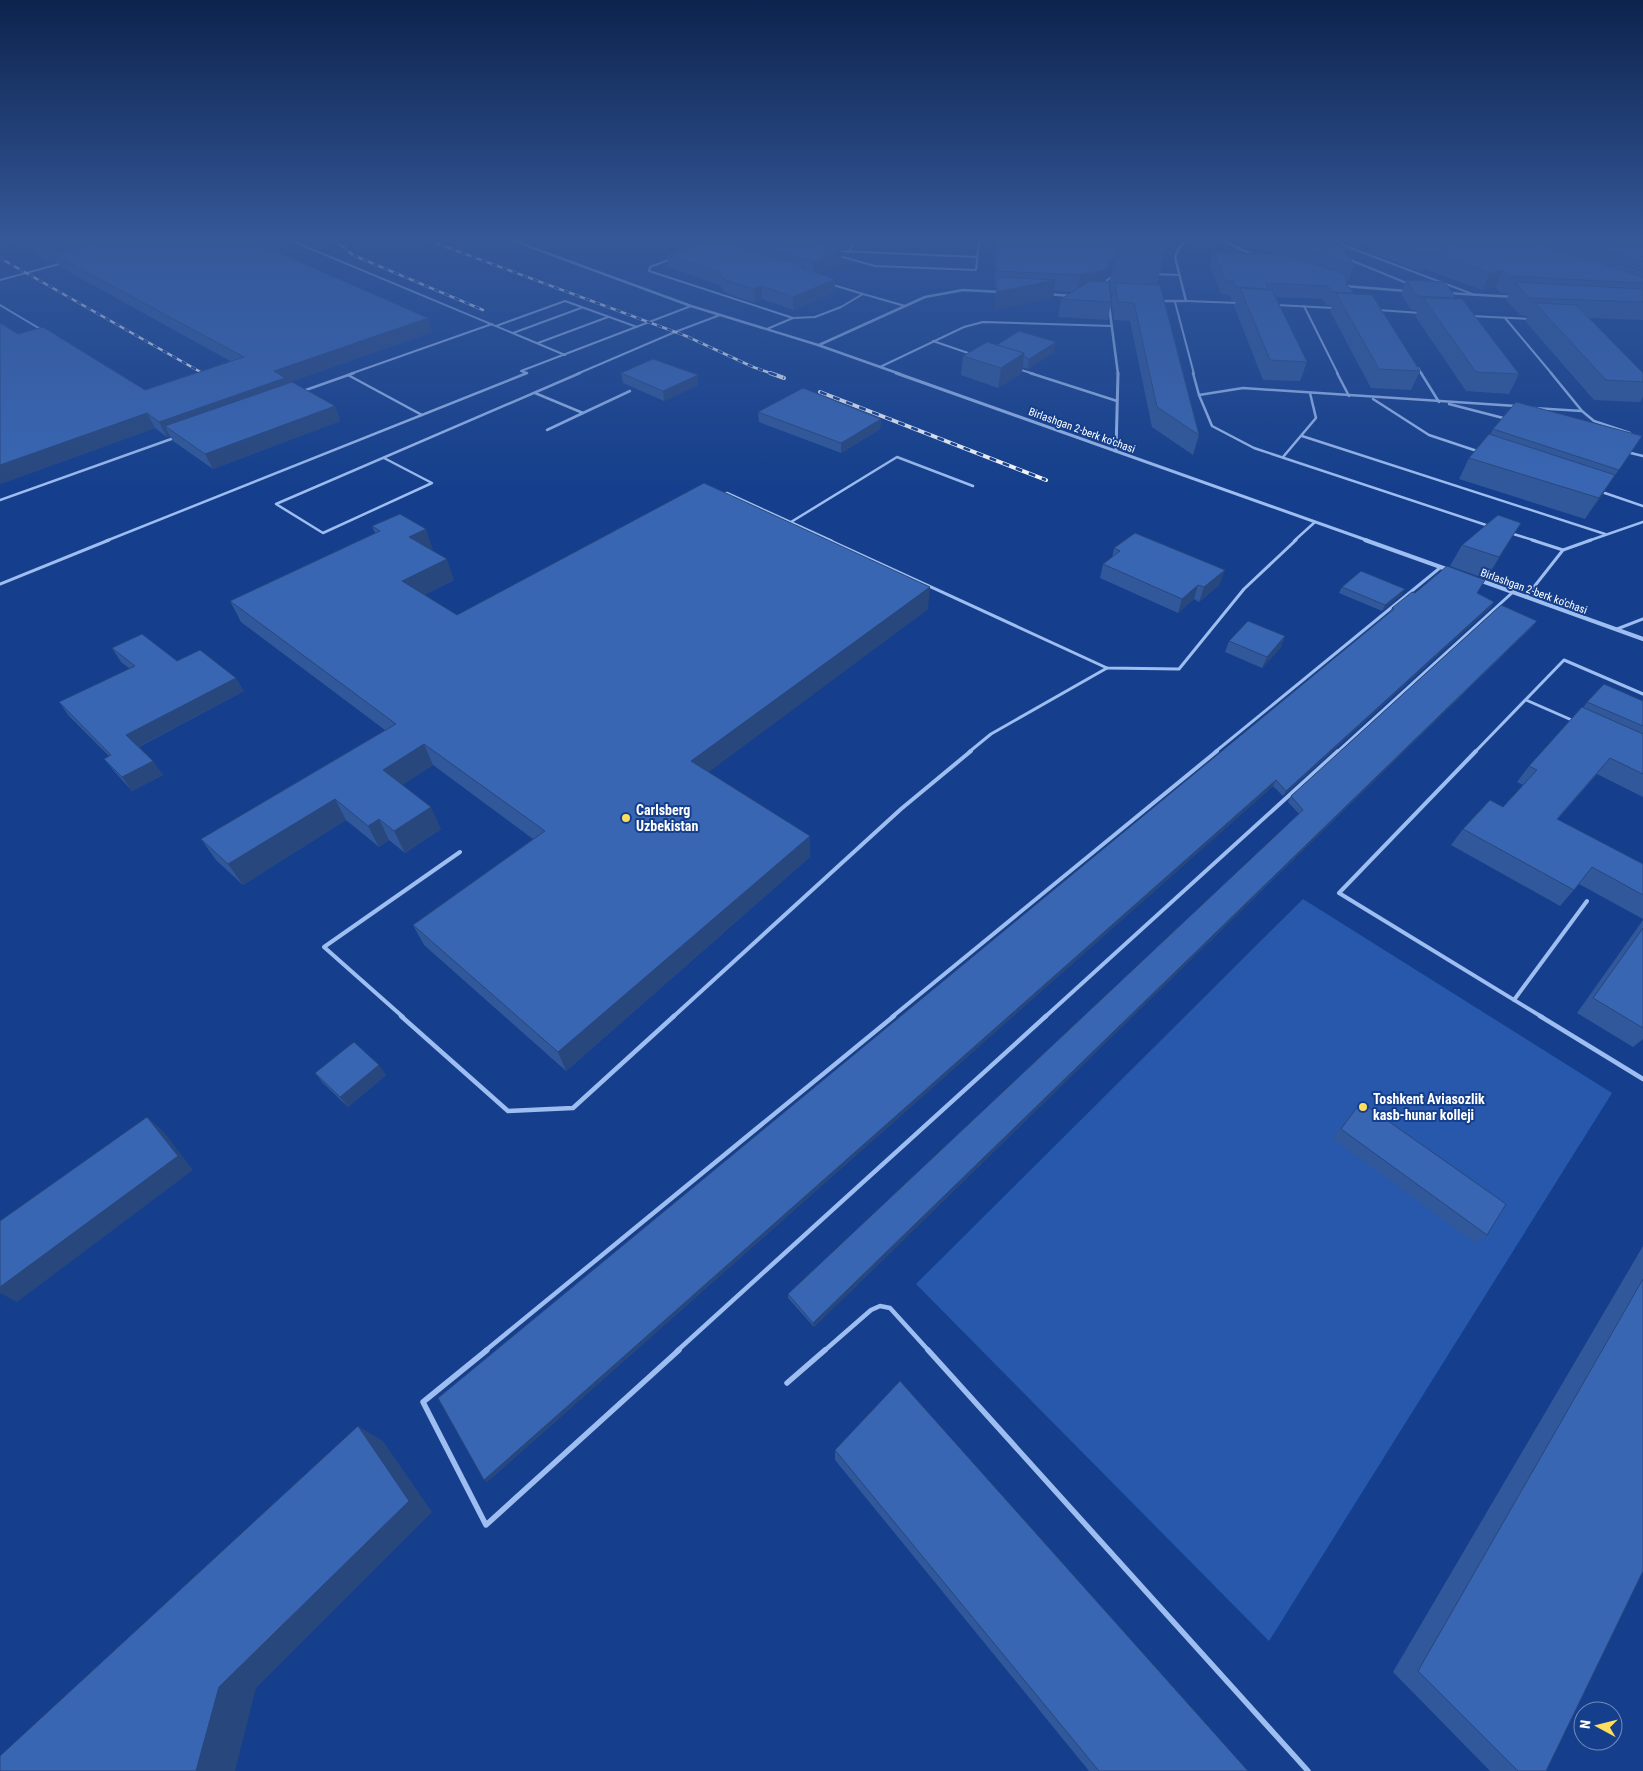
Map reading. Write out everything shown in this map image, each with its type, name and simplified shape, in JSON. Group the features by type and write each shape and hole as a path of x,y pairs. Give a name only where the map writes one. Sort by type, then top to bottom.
{"street":[{"name":"Birlashgan 2-berk ko'chasi","path":"749,324 818,345 1450,570"},
{"path":"818,345 866,324"},
{"path":"1112,326 1118,372 1116,451"},
{"name":"Birlashgan 2-berk ko'chasi","path":"1477,580 1643,638"}],"lane":[{"path":"31,324 42,330"},
{"path":"491,324 565,355"},
{"path":"301,392 498,324"},
{"path":"513,333 538,324"},
{"path":"538,343 590,324"},
{"path":"626,324 637,328"},
{"path":"0,584 526,373 521,371 648,324"},
{"path":"384,458 432,483 323,533 276,504 697,324"},
{"path":"767,329 780,324"},
{"path":"880,367 964,326 975,324"},
{"path":"1036,324 1112,326"},
{"path":"1181,324 1199,395 1212,426 1254,448 1497,528"},
{"path":"1313,324 1349,396"},
{"path":"1510,324 1582,411 1594,421 1635,434"},
{"path":"933,342 979,356"},
{"path":"1016,368 1117,401"},
{"path":"1418,368 1438,401 1511,420"},
{"path":"348,375 422,415"},
{"path":"1199,395 1243,388 1516,406"},
{"path":"547,430 630,391"},
{"path":"535,393 583,413"},
{"path":"1283,457 1316,418 1310,393"},
{"path":"1372,398 1429,435 1485,453"},
{"path":"1526,407 1582,411"},
{"path":"0,500 179,436"},
{"path":"1302,436 1605,534"},
{"path":"1624,451 1643,456"},
{"path":"791,522 897,458 972,486"},
{"path":"1596,491 1643,506"},
{"path":"719,494 727,493 1107,668 1179,669 1244,589 1315,522"},
{"path":"1526,597 1563,550 1643,522"},
{"path":"1507,531 1563,550"},
{"path":"1441,567 423,1402 486,1525 1513,592"},
{"path":"1617,629 1643,619"},
{"path":"1643,694 1564,660 1339,893 1643,1079"},
{"path":"460,852 324,947 508,1111 573,1108 901,809 991,734 1107,668"},
{"path":"1526,700 1580,724"},
{"path":"1514,1000 1588,901"},
{"path":"787,1384 871,1310 880,1306 890,1308 1308,1771"}],"shaded area":[{"path":"1303,899 1612,1093 1269,1641 916,1284"}],"building":[{"path":"0,324 18,334 43,327 145,390 244,357 182,324 412,324 274,371 285,378 159,422 147,413 0,465"},
{"path":"1139,324 1170,324 1199,435 1157,407"},
{"path":"1255,324 1288,324 1307,362 1270,360"},
{"path":"1353,324 1390,324 1420,371 1379,369"},
{"path":"1441,324 1481,324 1519,374 1476,372"},
{"path":"1554,324 1594,324 1643,373 1643,382 1606,380"},
{"path":"1019,331 1056,342 1029,359 1024,357 1024,353 997,345"},
{"path":"987,342 1024,353 1001,368 963,356"},
{"path":"653,359 698,375 663,391 621,373"},
{"path":"292,382 335,406 205,454 165,426"},
{"path":"803,388 881,419 841,443 758,412"},
{"path":"1516,402 1642,436 1619,470 1493,429"},
{"path":"1489,434 1615,475 1599,498 1469,458"},
{"path":"704,483 930,587 691,761 810,836 558,1052 413,925 545,831 424,744 383,770 431,807 394,831 379,819 368,826 335,799 228,864 201,839 396,724 230,601 380,531 372,526 400,514 426,529 409,537 447,559 402,581 457,615"},
{"path":"1498,515 1521,523 1499,557 1462,545"},
{"path":"1135,533 1225,570 1204,587 1198,585 1182,599 1103,564 1120,551 1114,548"},
{"path":"1447,566 1485,580 1477,593 1494,602 1286,791 1276,780 484,1480 438,1398 1394,609 1392,608 1412,592 1415,593"},
{"path":"1361,571 1405,589 1385,605 1342,587"},
{"path":"1501,605 1537,621 813,1323 788,1294 1303,810 1291,796"},
{"path":"1248,621 1285,636 1267,657 1229,641"},
{"path":"142,634 177,661 200,650 236,678 126,735 153,761 122,777 104,759 111,755 59,702 135,666 112,648"},
{"path":"1604,684 1643,701 1643,726 1587,702"},
{"path":"1582,707 1643,734 1643,774 1610,758 1557,819 1643,864 1643,895 1592,867 1574,890 1463,829 1490,800 1503,807 1537,770 1529,766"},
{"path":"1643,928 1643,1028 1593,998"},
{"path":"354,1042 379,1065 340,1097 315,1073"},
{"path":"1361,1102 1506,1204 1487,1235 1341,1129"},
{"path":"147,1117 178,1156 0,1287 0,1221"},
{"path":"1643,1279 1643,1571 1580,1701 1573,1701 1573,1715 1546,1771 1518,1771 1418,1671"},
{"path":"900,1381 1248,1771 1099,1771 835,1450"},
{"path":"358,1426 409,1501 219,1687 196,1771 0,1771 0,1756"}],"railway":[{"path":"115,324 204,374"},
{"path":"653,324 773,374"},
{"path":"202,373 209,377"},
{"path":"770,373 784,378"},
{"path":"820,392 1046,480"}],"place":[{"name":"Carlsberg Uzbekistan","path":"626,818"},
{"name":"Toshkent Aviasozlik kasb-hunar kolleji","path":"1363,1107"}]}
